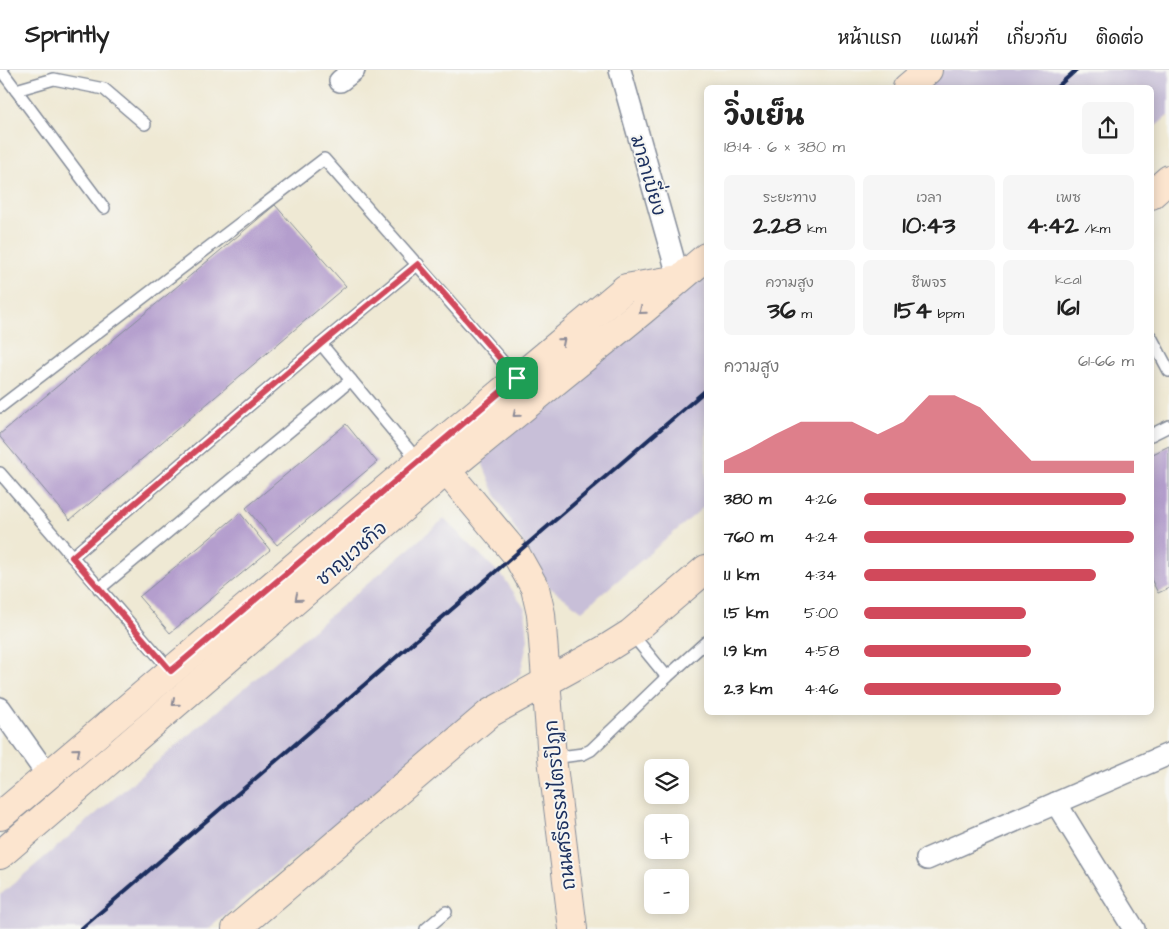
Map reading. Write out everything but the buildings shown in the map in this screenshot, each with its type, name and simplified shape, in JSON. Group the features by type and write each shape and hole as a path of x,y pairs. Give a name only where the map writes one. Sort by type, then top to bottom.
{"street":[{"name":"มาลาเบี่ยง","path":"620,70 679,280"},
{"path":"910,85 928,70"},
{"path":"1154,192 1169,179"},
{"name":"ชาญเวชกิจ","path":"0,855 432,461 679,280 704,259"},
{"path":"0,816 171,671 432,461 517,378 626,288 679,280"},
{"name":"ถนนศรีธรรมไตรปิฎก","path":"432,461 516,554 535,588 542,614 552,758 573,929"},
{"path":"236,929 490,713 631,633 704,571"},
{"path":"0,708 48,776"},
{"path":"927,860 1169,754"},
{"path":"1056,803 1134,929"}],"lane":[{"path":"1,70 104,208"},
{"path":"16,90 54,78 104,90 145,124"},
{"path":"0,407 324,159 517,378"},
{"path":"72,557 321,344 418,264"},
{"path":"1154,342 1169,370"},
{"path":"321,344 351,380 432,461"},
{"path":"99,588 351,380"},
{"path":"1154,434 1169,426"},
{"path":"0,473 171,671"},
{"path":"631,633 667,677"},
{"path":"552,758 583,754 591,750 704,644"},
{"path":"426,929 446,912"}],"shaded area":[{"path":"937,70 1169,70 1169,115 1154,128 1154,85 920,85"},
{"path":"704,268 704,507 582,611 549,587 495,494 482,462 502,439"},
{"path":"444,519 504,578 525,609 528,640 520,674 208,929 0,929 0,895"}],"railway":[{"path":"1059,85 1076,70"},
{"path":"81,929 704,392"}],"route":[{"path":"418,264 517,378 171,671 72,557 321,344 418,264"}]}
